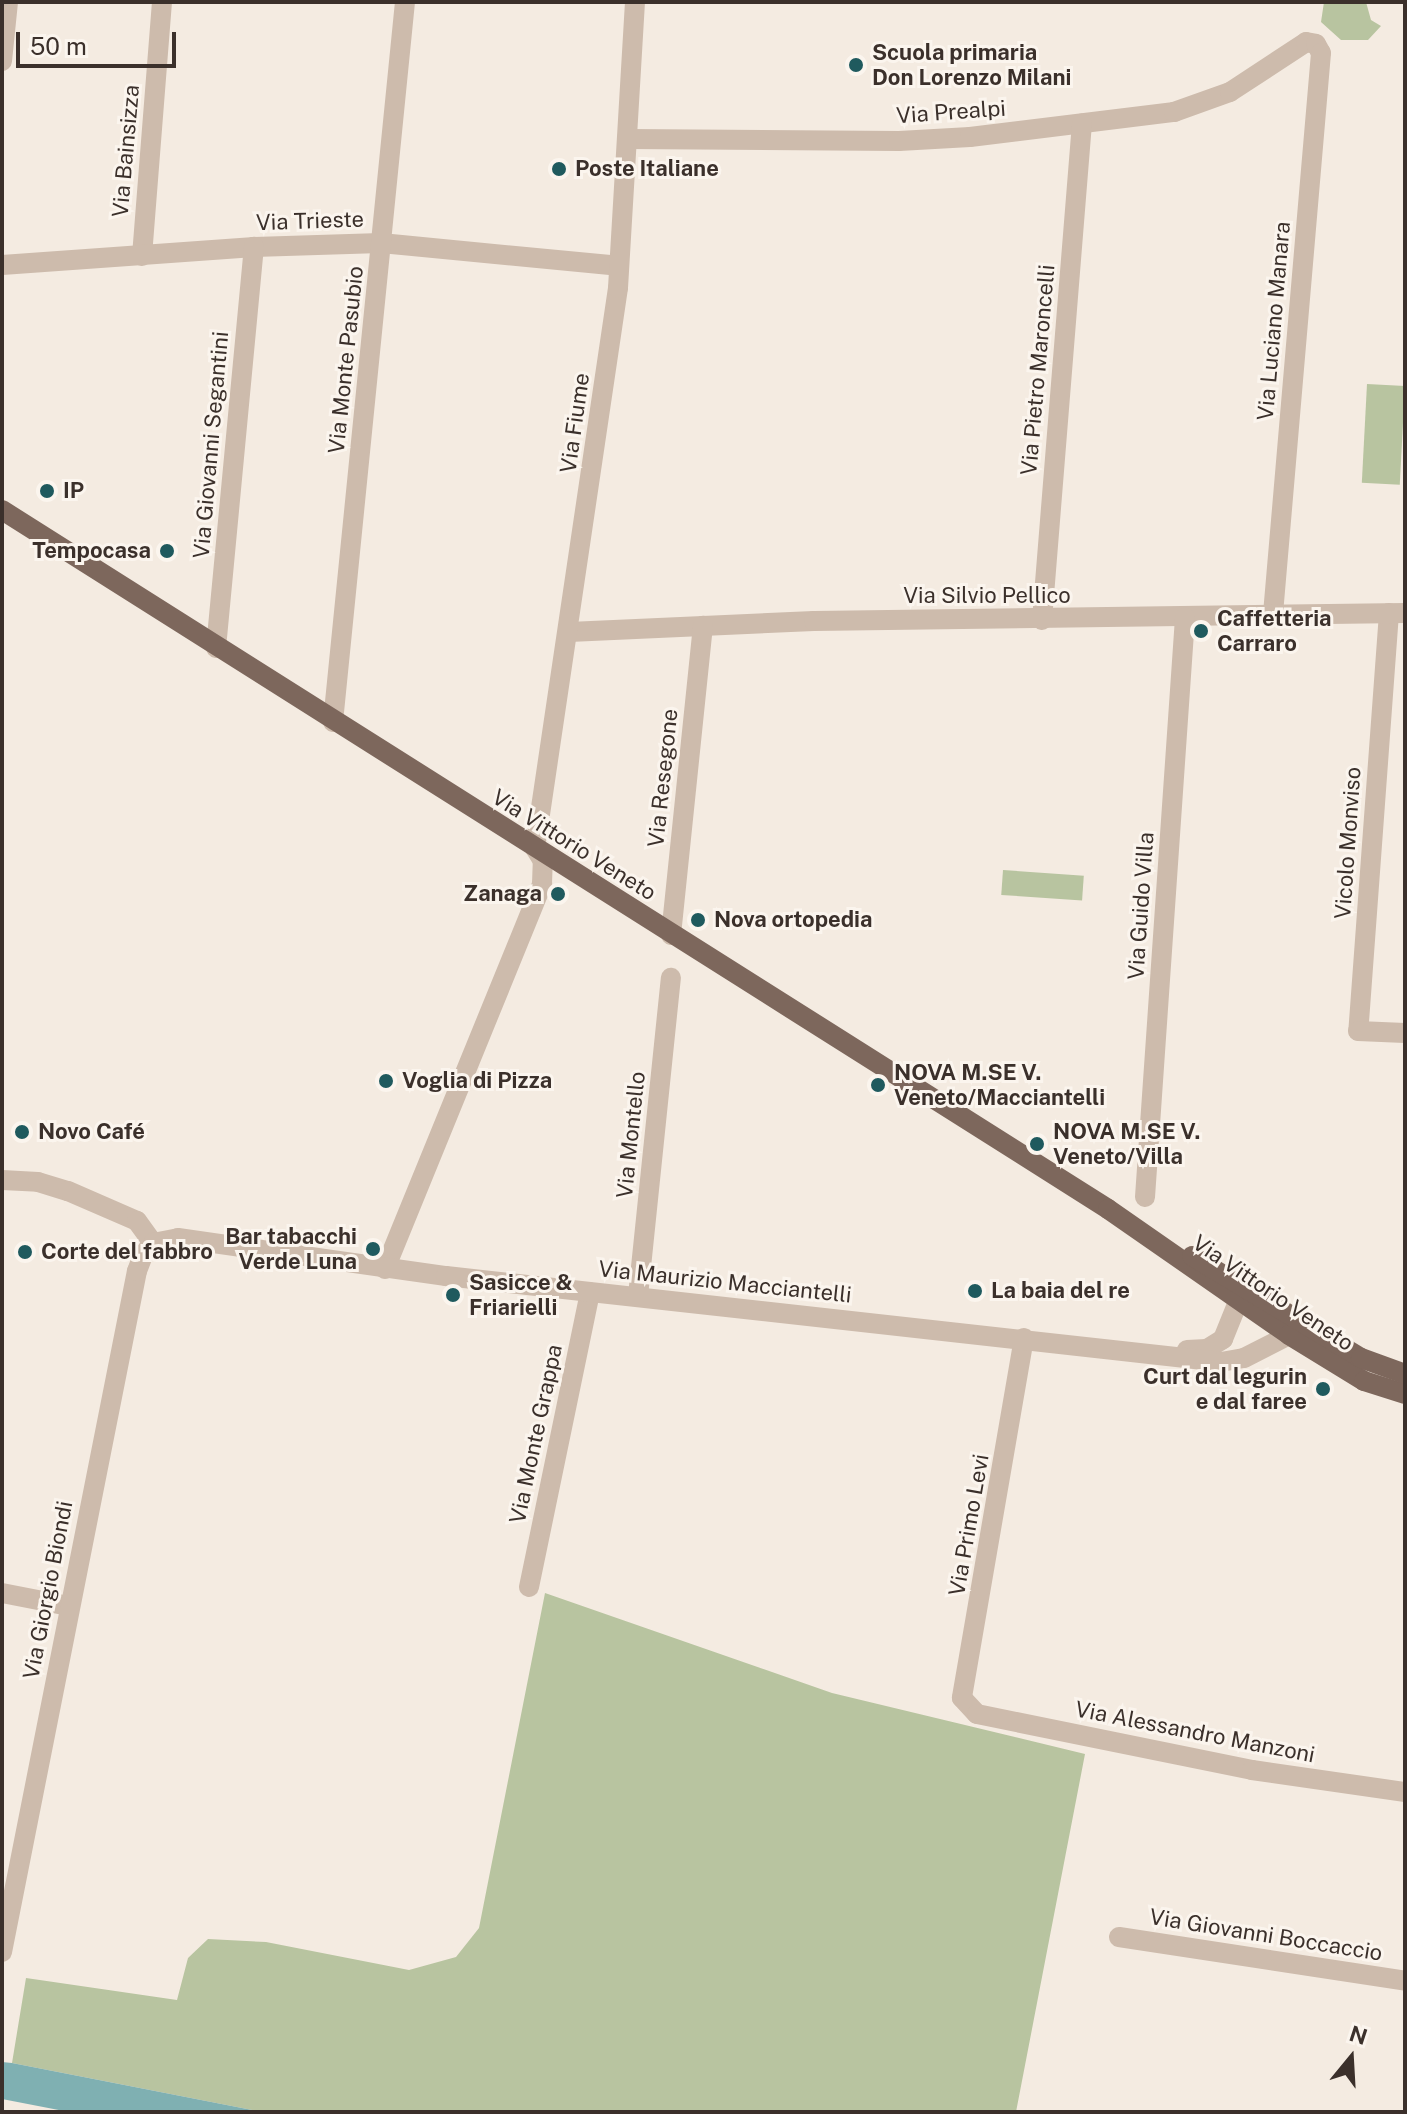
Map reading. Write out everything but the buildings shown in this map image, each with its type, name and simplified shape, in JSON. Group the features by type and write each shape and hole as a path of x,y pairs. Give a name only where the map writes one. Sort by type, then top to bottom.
{"main road":[{"name":"Via Vittorio Veneto","path":"2,510 1121,1218 1289,1335 1364,1381 1405,1394"},
{"name":"Via Vittorio Veneto","path":"1121,1218 1230,1276 1361,1358 1405,1374"}],"street":[{"path":"2,61 8,2"},
{"name":"Via Bainsizza","path":"142,256 162,2"},
{"name":"Via Monte Pasubio","path":"333,722 405,2"},
{"name":"Via Fiume","path":"385,1269 397,1233 540,892 543,861 535,848 618,288 635,2"},
{"name":"Via Prealpi","path":"628,139 899,141 1174,112 1230,92 1306,42"},
{"name":"Via Luciano Manara","path":"1273,614 1321,53 1316,44 1306,42"},
{"name":"Via Pietro Maroncelli","path":"1042,620 1082,124"},
{"name":"Via Trieste","path":"2,265 254,247 381,243 618,266"},
{"name":"Via Giovanni Segantini","path":"216,648 254,247"},
{"name":"Via Silvio Pellico","path":"569,632 814,621 1397,613"},
{"name":"Vicolo Monviso","path":"1397,613 1358,1031 1405,1033"},
{"name":"Via Guido Villa","path":"1145,1197 1185,617"},
{"name":"Via Resegone","path":"671,935 703,626"},
{"name":"Via Montello","path":"638,1296 671,978"},
{"path":"2,1180 38,1182 68,1191 137,1221 153,1243"},
{"name":"Via Maurizio Macciantelli","path":"153,1243 178,1238 385,1269 1221,1362 1244,1358 1289,1335"},
{"name":"Via Giorgio Biondi","path":"2,1952 137,1271 143,1255 153,1243"},
{"name":"Via Monte Grappa","path":"529,1587 590,1292"},
{"name":"Via Maurizio Macciantelli","path":"1151,1352 1216,1345 1223,1339 1238,1302"},
{"name":"Via Primo Levi","path":"977,1714 962,1698 1024,1338"},
{"path":"2,1593 69,1606"},
{"name":"Via Alessandro Manzoni","path":"977,1714 1252,1770 1405,1792"},
{"name":"Via Giovanni Boccaccio","path":"1119,1937 1405,1981"}],"green space":[{"path":"1324,2 1366,2 1371,20 1381,26 1368,40 1341,40 1321,22"},
{"path":"1367,384 1405,386 1400,485 1362,483"},
{"path":"1003,870 1084,876 1082,901 1001,895"},
{"path":"545,1593 832,1693 1085,1754 1016,2112 262,2112 12,2063 26,1978 177,2000 188,1958 208,1939 266,1942 409,1970 456,1957 479,1928"}],"water":[{"path":"2,2062 262,2112 69,2112 2,2099"}],"place":[{"name":"Scuola primaria Don Lorenzo Milani","path":"856,65"},
{"name":"Poste Italiane","path":"559,169"},
{"name":"IP","path":"47,491"},
{"name":"Tempocasa","path":"167,551"},
{"name":"Caffetteria Carraro","path":"1201,631"},
{"name":"Zanaga","path":"558,894"},
{"name":"Nova ortopedia","path":"698,920"},
{"name":"Voglia di Pizza","path":"386,1081"},
{"name":"NOVA M.SE V. Veneto/Macciantelli","path":"878,1085"},
{"name":"Novo Café","path":"22,1132"},
{"name":"NOVA M.SE V. Veneto/Villa","path":"1037,1144"},
{"name":"Bar tabacchi Verde Luna","path":"373,1249"},
{"name":"Corte del fabbro","path":"25,1252"},
{"name":"La baia del re","path":"975,1291"},
{"name":"Sasicce & Friarielli","path":"453,1295"},
{"name":"Curt dal legurin e dal faree","path":"1323,1389"}]}
